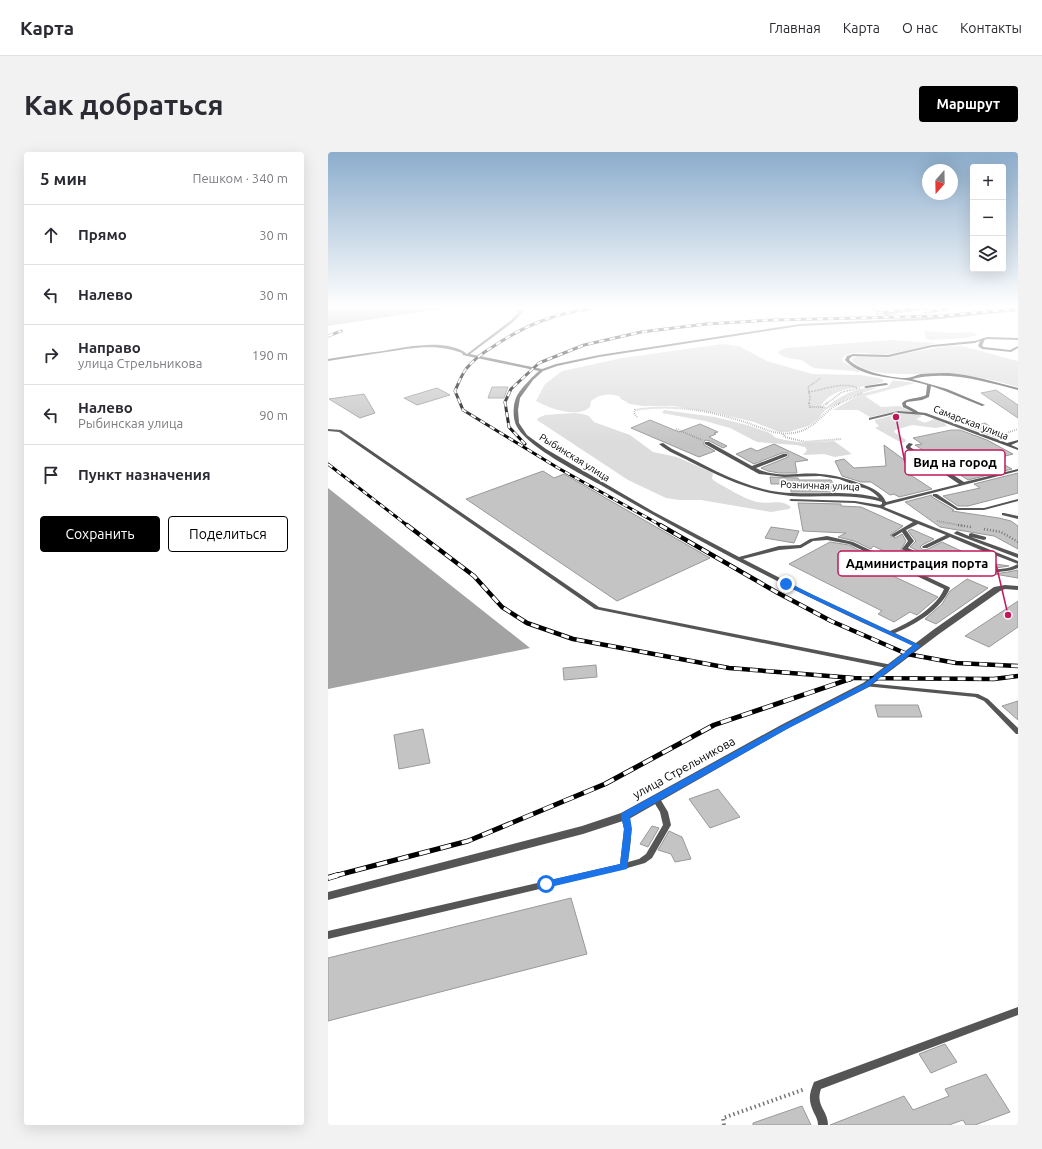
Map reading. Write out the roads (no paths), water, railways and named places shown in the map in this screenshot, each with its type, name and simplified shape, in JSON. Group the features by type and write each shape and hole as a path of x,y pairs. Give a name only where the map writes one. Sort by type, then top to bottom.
{"street":[{"name":"улица Стрельникова","path":"328,896 583,830 625,816 784,727 866,685 997,589 1005,587 1018,588"}],"lane":[{"path":"328,360 373,353"},
{"path":"464,353 542,370"},
{"name":"Рыбинская улица","path":"616,353 556,365 542,370 532,379 518,398 516,410 517,423 526,436 544,450 645,509 738,559 811,596 918,646"},
{"path":"899,353 888,356 853,356 847,359 848,362 855,367 891,378 908,379 946,390 983,405"},
{"path":"908,379 922,376 950,375 990,381 1018,389"},
{"path":"866,387 886,385 891,378"},
{"path":"918,414 904,406 904,403 906,400 922,399 928,396 929,385"},
{"name":"Самарская улица","path":"870,419 898,412 936,417 1018,449"},
{"path":"328,430 340,431 597,608 892,667"},
{"path":"1006,445 1018,441"},
{"path":"707,443 761,473 769,475 832,476 861,485 877,493 883,504"},
{"name":"Розничная улица","path":"661,444 670,450 757,490 789,494 863,496 883,504 1018,470"},
{"path":"909,445 963,484"},
{"path":"752,468 785,455"},
{"path":"832,486 861,485"},
{"path":"935,495 957,508 984,509 1018,500"},
{"path":"791,500 883,504 918,522 948,533 1018,565 1011,570 993,570 982,574"},
{"path":"1004,514 1018,518"},
{"path":"894,535 918,522"},
{"path":"903,530 911,541 906,549 929,559"},
{"path":"925,547 948,533 957,533 984,538"},
{"path":"957,533 1018,556"},
{"path":"738,559 779,548 801,546 817,538 827,538 851,543 947,588 944,597 906,626 890,633"},
{"path":"948,574 986,550"},
{"path":"866,685 976,695 986,700 1018,732"},
{"path":"328,935 642,861 649,856 667,824 664,812 656,799"},
{"path":"624,866 628,829 625,816"},
{"path":"823,1125 823,1121 813,1099 814,1092 818,1084 1018,1011"}],"railway":[{"path":"484,353 472,362 466,369 455,391 463,410 558,468 662,526"},
{"path":"525,444 509,427 505,402 511,389 539,363 563,353"},
{"path":"328,464 408,526"},
{"path":"407,525 474,576 502,607 527,623 573,639 729,668 854,678 994,679 1018,676"},
{"path":"660,525 778,593 831,621 907,654 956,663 1018,666"},
{"path":"334,876 468,841 605,784 714,725 847,680"},
{"path":"328,878 338,875"}],"place":[{"name":"Вид на город","path":"896,417"},
{"name":"Администрация порта","path":"1008,615"}]}
